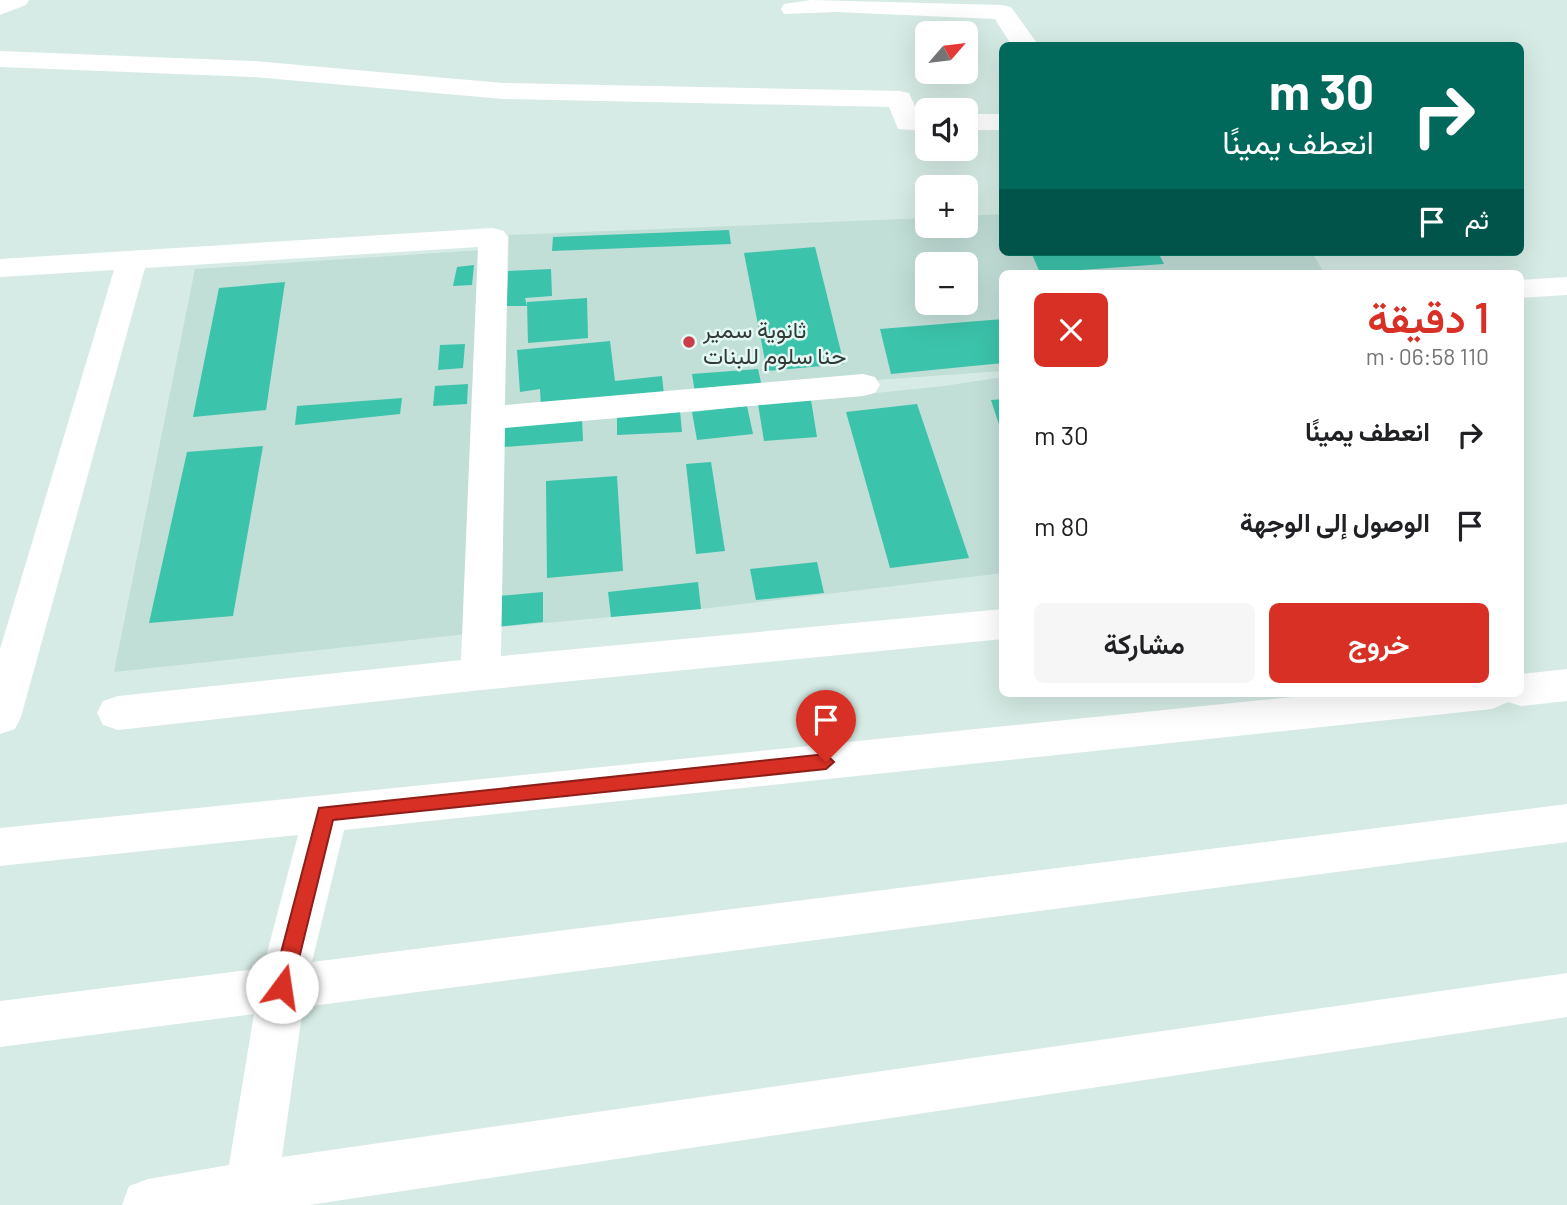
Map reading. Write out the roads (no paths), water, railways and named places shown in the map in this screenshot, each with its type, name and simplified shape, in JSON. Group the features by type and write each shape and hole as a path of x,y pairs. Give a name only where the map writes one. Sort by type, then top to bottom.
{"street":[{"path":"0,8 17,0"},
{"path":"793,9 836,5 1002,12 1014,25 1021,42"},
{"path":"0,59 253,69 503,91 900,99 908,123 915,123"},
{"path":"978,122 999,122"},
{"path":"0,268 493,237 481,674"},
{"path":"0,718 132,261"},
{"path":"1524,289 1567,286"},
{"path":"488,418 863,385"},
{"path":"118,713 481,674 999,624"},
{"path":"1524,690 1567,685"},
{"path":"0,847 1453,697"},
{"path":"252,1196 282,987 326,813"},
{"path":"0,1024 1567,823"},
{"path":"148,1205 252,1196 1567,995"}],"place":[{"name":"ثانوية سمير حنا سلوم للبنات","path":"689,342"}]}
